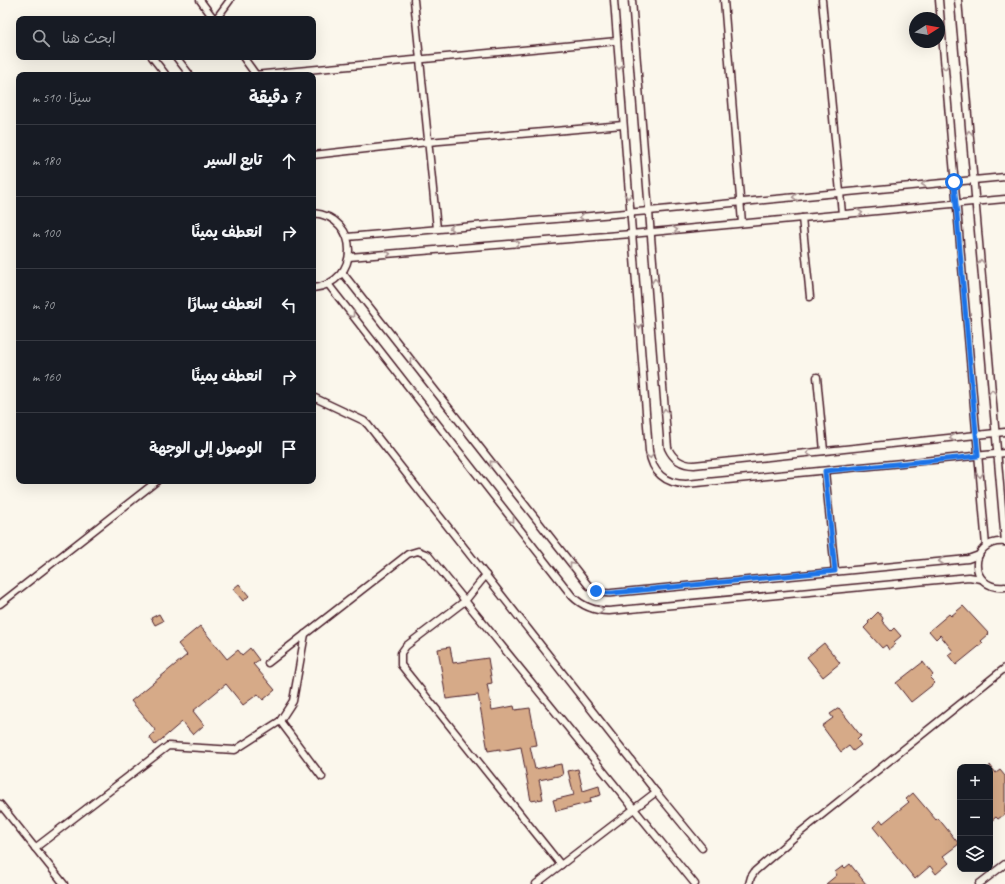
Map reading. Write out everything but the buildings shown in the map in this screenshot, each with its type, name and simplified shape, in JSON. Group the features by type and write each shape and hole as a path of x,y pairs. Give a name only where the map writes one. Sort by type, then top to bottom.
{"lane":[{"path":"200,0 213,16"},
{"path":"217,16 230,0"},
{"path":"414,0 437,229"},
{"path":"614,0 649,451 652,464 655,469 663,478 669,481 686,484 1005,453"},
{"path":"632,0 668,448 674,457 683,463 694,465 1005,432"},
{"path":"724,0 742,223"},
{"path":"822,0 842,214"},
{"path":"939,0 986,546"},
{"path":"958,0 1005,542 998,542 986,546 979,555 977,567 981,579 986,584 1005,587"},
{"path":"286,72 617,41"},
{"path":"154,60 164,72"},
{"path":"178,60 188,72"},
{"path":"245,60 253,72"},
{"path":"316,155 428,142 623,125"},
{"path":"347,237 649,211 1005,177"},
{"path":"349,257 631,234 1005,199"},
{"path":"316,213 334,220 339,225 347,237 349,247 349,257 342,272 336,279 328,284 316,287"},
{"path":"802,218 810,297"},
{"path":"342,272 592,588 600,592 612,593 968,559 979,555"},
{"path":"328,284 572,596 586,607 609,612 969,578 981,579"},
{"path":"817,377 824,451"},
{"path":"316,398 364,421 368,425 656,792 702,848"},
{"path":"825,471 835,571"},
{"path":"0,604 153,484"},
{"path":"268,663 408,554 418,551 428,555 695,884"},
{"path":"486,575 465,601 406,646 401,653 401,665 561,865"},
{"path":"35,848 168,746 235,750 280,721 293,701 305,634"},
{"path":"749,884 755,871 798,834 1005,668"},
{"path":"280,721 322,777"},
{"path":"536,884 656,792"},
{"path":"0,804 64,884"},
{"path":"980,884 1005,864"}],"route":[{"path":"596,591 612,593 835,571 825,471 978,456 954,182"}]}
